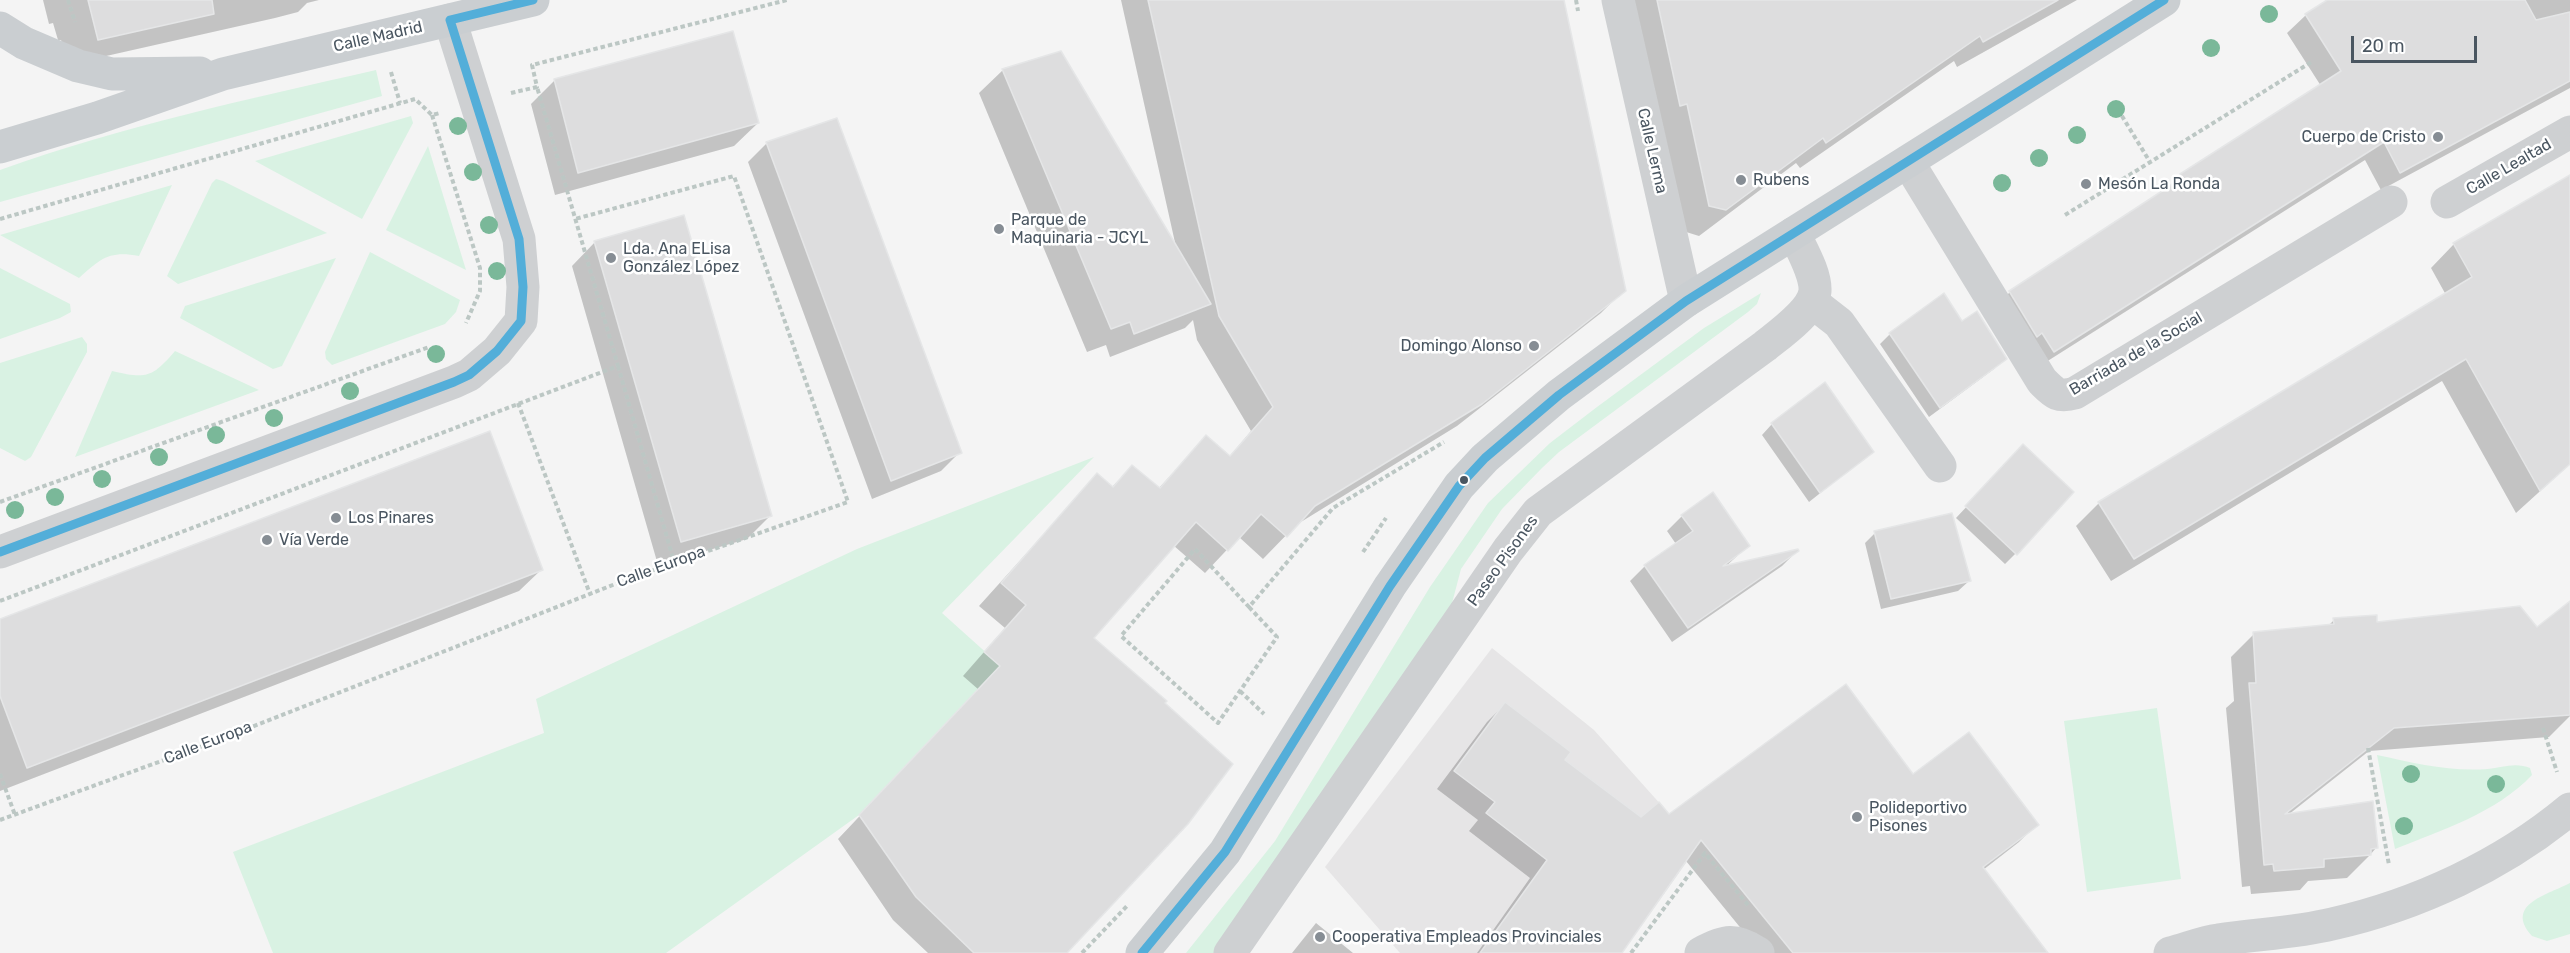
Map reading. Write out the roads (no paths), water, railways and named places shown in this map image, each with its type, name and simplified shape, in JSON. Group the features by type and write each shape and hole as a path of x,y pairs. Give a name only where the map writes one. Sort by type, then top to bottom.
{"main road":[{"name":"Calle Madrid","path":"0,147 97,118 223,74 533,0"},
{"path":"1142,953 1225,852 1390,586 1459,486 1485,458 1559,395 1686,301 2164,0"},
{"name":"Calle Madrid","path":"0,28 24,43 78,66 112,74 223,74"}],"street":[{"name":"Calle Lerma","path":"1618,0 1686,301"},
{"path":"0,552 454,382 469,375 497,351 521,321 523,286 519,239 450,20"},
{"name":"Calle Lealtad","path":"2447,202 2570,132"},
{"name":"Barriada de la Social","path":"1908,162 2043,381 2056,395 2062,397 2075,393 2391,202"},
{"path":"1794,233 1813,278 1815,290 1812,302 1839,323 1940,466"},
{"name":"Paseo Pisones","path":"1230,953 1508,550 1538,512 1765,346 1789,327 1812,302"},
{"path":"2170,953 2217,940 2332,924 2382,910 2452,883 2510,852 2570,809"},
{"path":"1701,953 1720,942 1740,942 1758,953"}],"place":[{"name":"Cuerpo de Cristo","path":"2438,137"},
{"name":"Rubens","path":"1741,180"},
{"name":"Mesón La Ronda","path":"2086,184"},
{"name":"Parque de Maquinaria - JCYL","path":"999,229"},
{"name":"Lda. Ana ELisa González López","path":"611,258"},
{"name":"Domingo Alonso","path":"1534,346"},
{"name":"Los Pinares","path":"336,518"},
{"name":"Vía Verde","path":"267,540"},
{"name":"Polideportivo Pisones","path":"1857,817"},
{"name":"Cooperativa Empleados Provinciales","path":"1320,937"}]}
